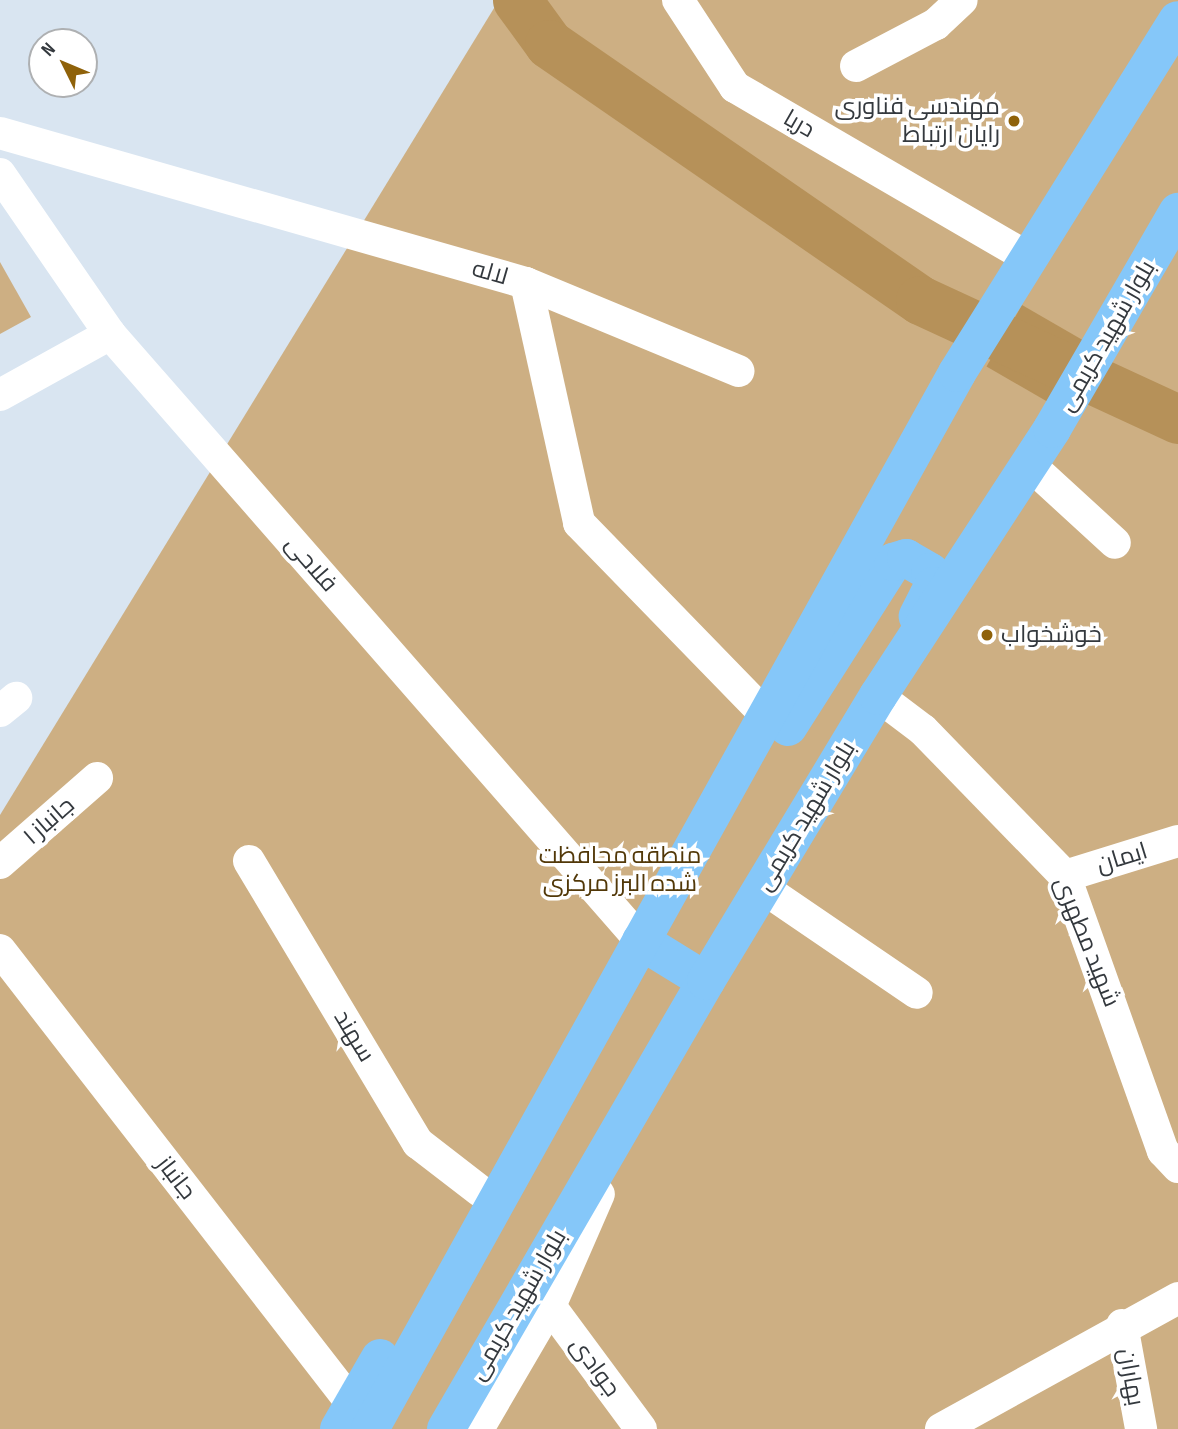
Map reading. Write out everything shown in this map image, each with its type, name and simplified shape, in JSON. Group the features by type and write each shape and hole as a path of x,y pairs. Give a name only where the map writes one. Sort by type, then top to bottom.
{"main road":[{"path":"354,1421 585,1051 641,941 722,802 766,715 1025,256 1178,20"},
{"name":"بلوار شهید کریمی","path":"446,1429 706,981 878,696 1030,465 1128,303 1178,212"},
{"path":"722,802 757,778 883,572 906,558 925,567 933,586 878,696"},
{"path":"641,941 706,981"},
{"path":"354,1421 480,1191 585,1051"}],"street":[{"name":"دریا","path":"678,0 735,87 1025,256"},
{"path":"856,66 936,24 962,0"},
{"name":"لاله","path":"0,132 526,283 579,523 766,715"},
{"name":"فلاحی","path":"0,174 110,334 641,941"},
{"path":"526,283 738,371"},
{"path":"0,395 110,334"},
{"path":"1030,465 1115,543"},
{"name":"شهید مطهری","path":"878,696 923,730 1065,876 1163,1151 1178,1167"},
{"name":"جانباز ۱","path":"0,863 97,778"},
{"name":"ایمان","path":"1065,876 1178,841"},
{"name":"سهند","path":"249,861 418,1143 480,1191"},
{"path":"763,888 917,993"},
{"name":"جانباز","path":"0,950 354,1421"},
{"path":"478,1429 550,1306 647,1083"},
{"path":"941,1429 1122,1325 1178,1298"},
{"name":"جوادی","path":"550,1306 640,1429"},
{"name":"بهاران","path":"1122,1325 1141,1429"}],"green space":[{"name":"منطقه محافظت شده البرز مرکزی","path":"499,0 1178,0 1178,1429 0,1429 0,815"},
{"path":"0,262 31,317 0,334"}],"shaded area":[{"path":"1022,305 1083,340 1047,401 986,366"}],"waterway":[{"path":"517,0 549,44 920,300 1178,419"}],"place":[{"name":"مهندسی فناوری رایان ارتباط","path":"1014,121"},
{"name":"خوشخواب","path":"987,635"}]}
